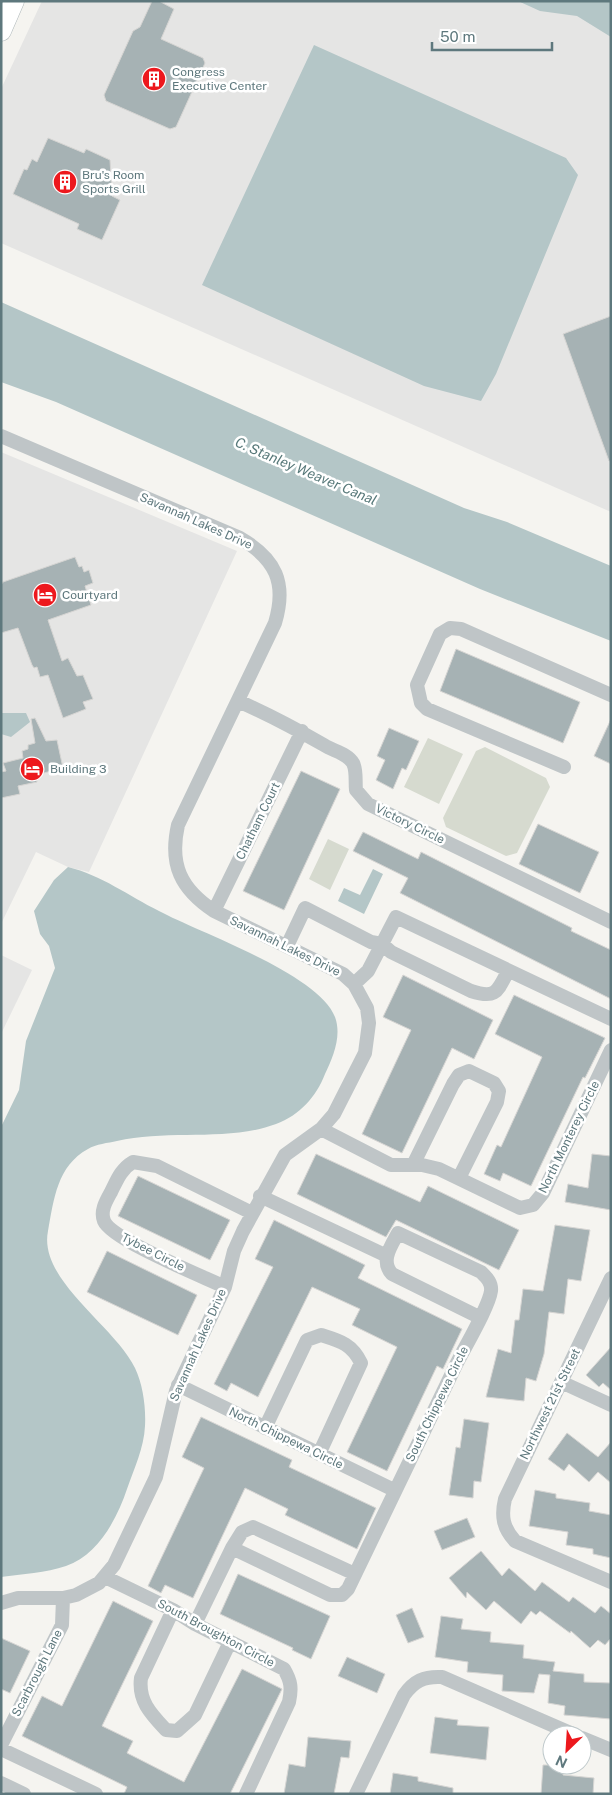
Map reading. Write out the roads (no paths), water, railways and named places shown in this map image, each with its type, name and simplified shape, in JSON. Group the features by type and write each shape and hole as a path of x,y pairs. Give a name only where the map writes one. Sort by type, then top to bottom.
{"main road":[{"path":"1,31 14,1"}],"street":[{"name":"Savannah Lakes Drive","path":"1,436 240,538 259,550 267,558 278,579 280,601 278,612 238,701 182,815 175,836 175,860 183,882 199,901 214,911 332,967 354,984 367,1008 369,1023 365,1053 342,1099 321,1129 285,1155 260,1196 234,1251 224,1287 178,1385 156,1477 114,1565 106,1577 88,1590 63,1598 23,1598 1,1603"},
{"path":"564,767 427,709 421,704 417,685 440,634 450,628 461,629 611,695"},
{"name":"Victory Circle","path":"238,701 302,731 346,756 356,772 356,790 368,804 611,922"},
{"name":"Chatham Court","path":"214,911 302,731"},
{"path":"287,946 305,908 371,942 382,944 391,952 471,991 493,995 508,971"},
{"path":"354,984 368,971 396,917 611,1019"},
{"name":"North Monterey Circle","path":"321,1129 391,1165 422,1164 439,1169 520,1208 533,1205 543,1193 611,1050"},
{"path":"413,1165 452,1084 459,1075 469,1071 494,1083 499,1091 497,1102 459,1178"},
{"name":"Tybee Circle","path":"224,1287 130,1242 108,1229 102,1213 106,1202 126,1166 132,1162 144,1162 157,1166 252,1213"},
{"path":"260,1196 386,1256 388,1269 392,1274 480,1317"},
{"name":"South Chippewa Circle","path":"232,1548 330,1595 342,1595 355,1574 491,1291 489,1280 481,1272 398,1233 386,1256"},
{"name":"Northwest 21st Street","path":"611,1278 505,1499 503,1522 507,1532 524,1547 611,1582"},
{"path":"265,1428 307,1340 321,1335 336,1340 355,1350 361,1363 319,1454"},
{"path":"560,1382 611,1405"},
{"name":"North Chippewa Circle","path":"178,1385 394,1490"},
{"path":"195,1624 232,1548 242,1532 253,1527 355,1574"},
{"name":"South Broughton Circle","path":"106,1577 174,1610 195,1624 284,1669 290,1679 292,1690 289,1702 246,1794"},
{"name":"Scarbrough Lane","path":"1,1745 62,1626 63,1598"},
{"path":"174,1610 141,1678 139,1689 141,1700 166,1730 177,1731 195,1715 230,1642"},
{"path":"356,1794 404,1695 411,1686 420,1680 442,1677 552,1725"},
{"path":"592,1742 611,1750"},
{"path":"1,1749 96,1794"},
{"path":"1,1783 24,1794"}],"water":[{"path":"518,1 611,1 611,37 577,16 540,11"},
{"path":"314,45 566,158 578,175 496,374 481,401 424,386 202,285"},
{"name":"C. Stanley Weaver Canal","path":"1,302 464,508 507,522 611,566 611,641 480,589 56,402 1,382"},
{"path":"2,713 26,713 30,722 11,737 1,734"},
{"path":"68,867 103,880 159,911 283,970 307,985 325,1001 335,1017 338,1032 331,1061 317,1090 312,1098 293,1116 276,1124 238,1133 157,1136 98,1145 91,1147 78,1156 63,1174 52,1207 48,1231 48,1249 55,1267 66,1285 112,1336 135,1368 144,1404 143,1442 118,1512 105,1535 88,1554 66,1566 42,1572 1,1577 1,1127 19,1090 26,1041 55,968 49,946 40,934 34,911 54,880"},
{"path":"373,869 383,874 364,914 338,901 344,888 360,895"}],"place":[{"name":"Congress Executive Center","path":"154,79"},
{"name":"Bru's Room Sports Grill","path":"65,182"},
{"name":"Courtyard","path":"45,595"},
{"name":"Building 3","path":"32,769"}]}
